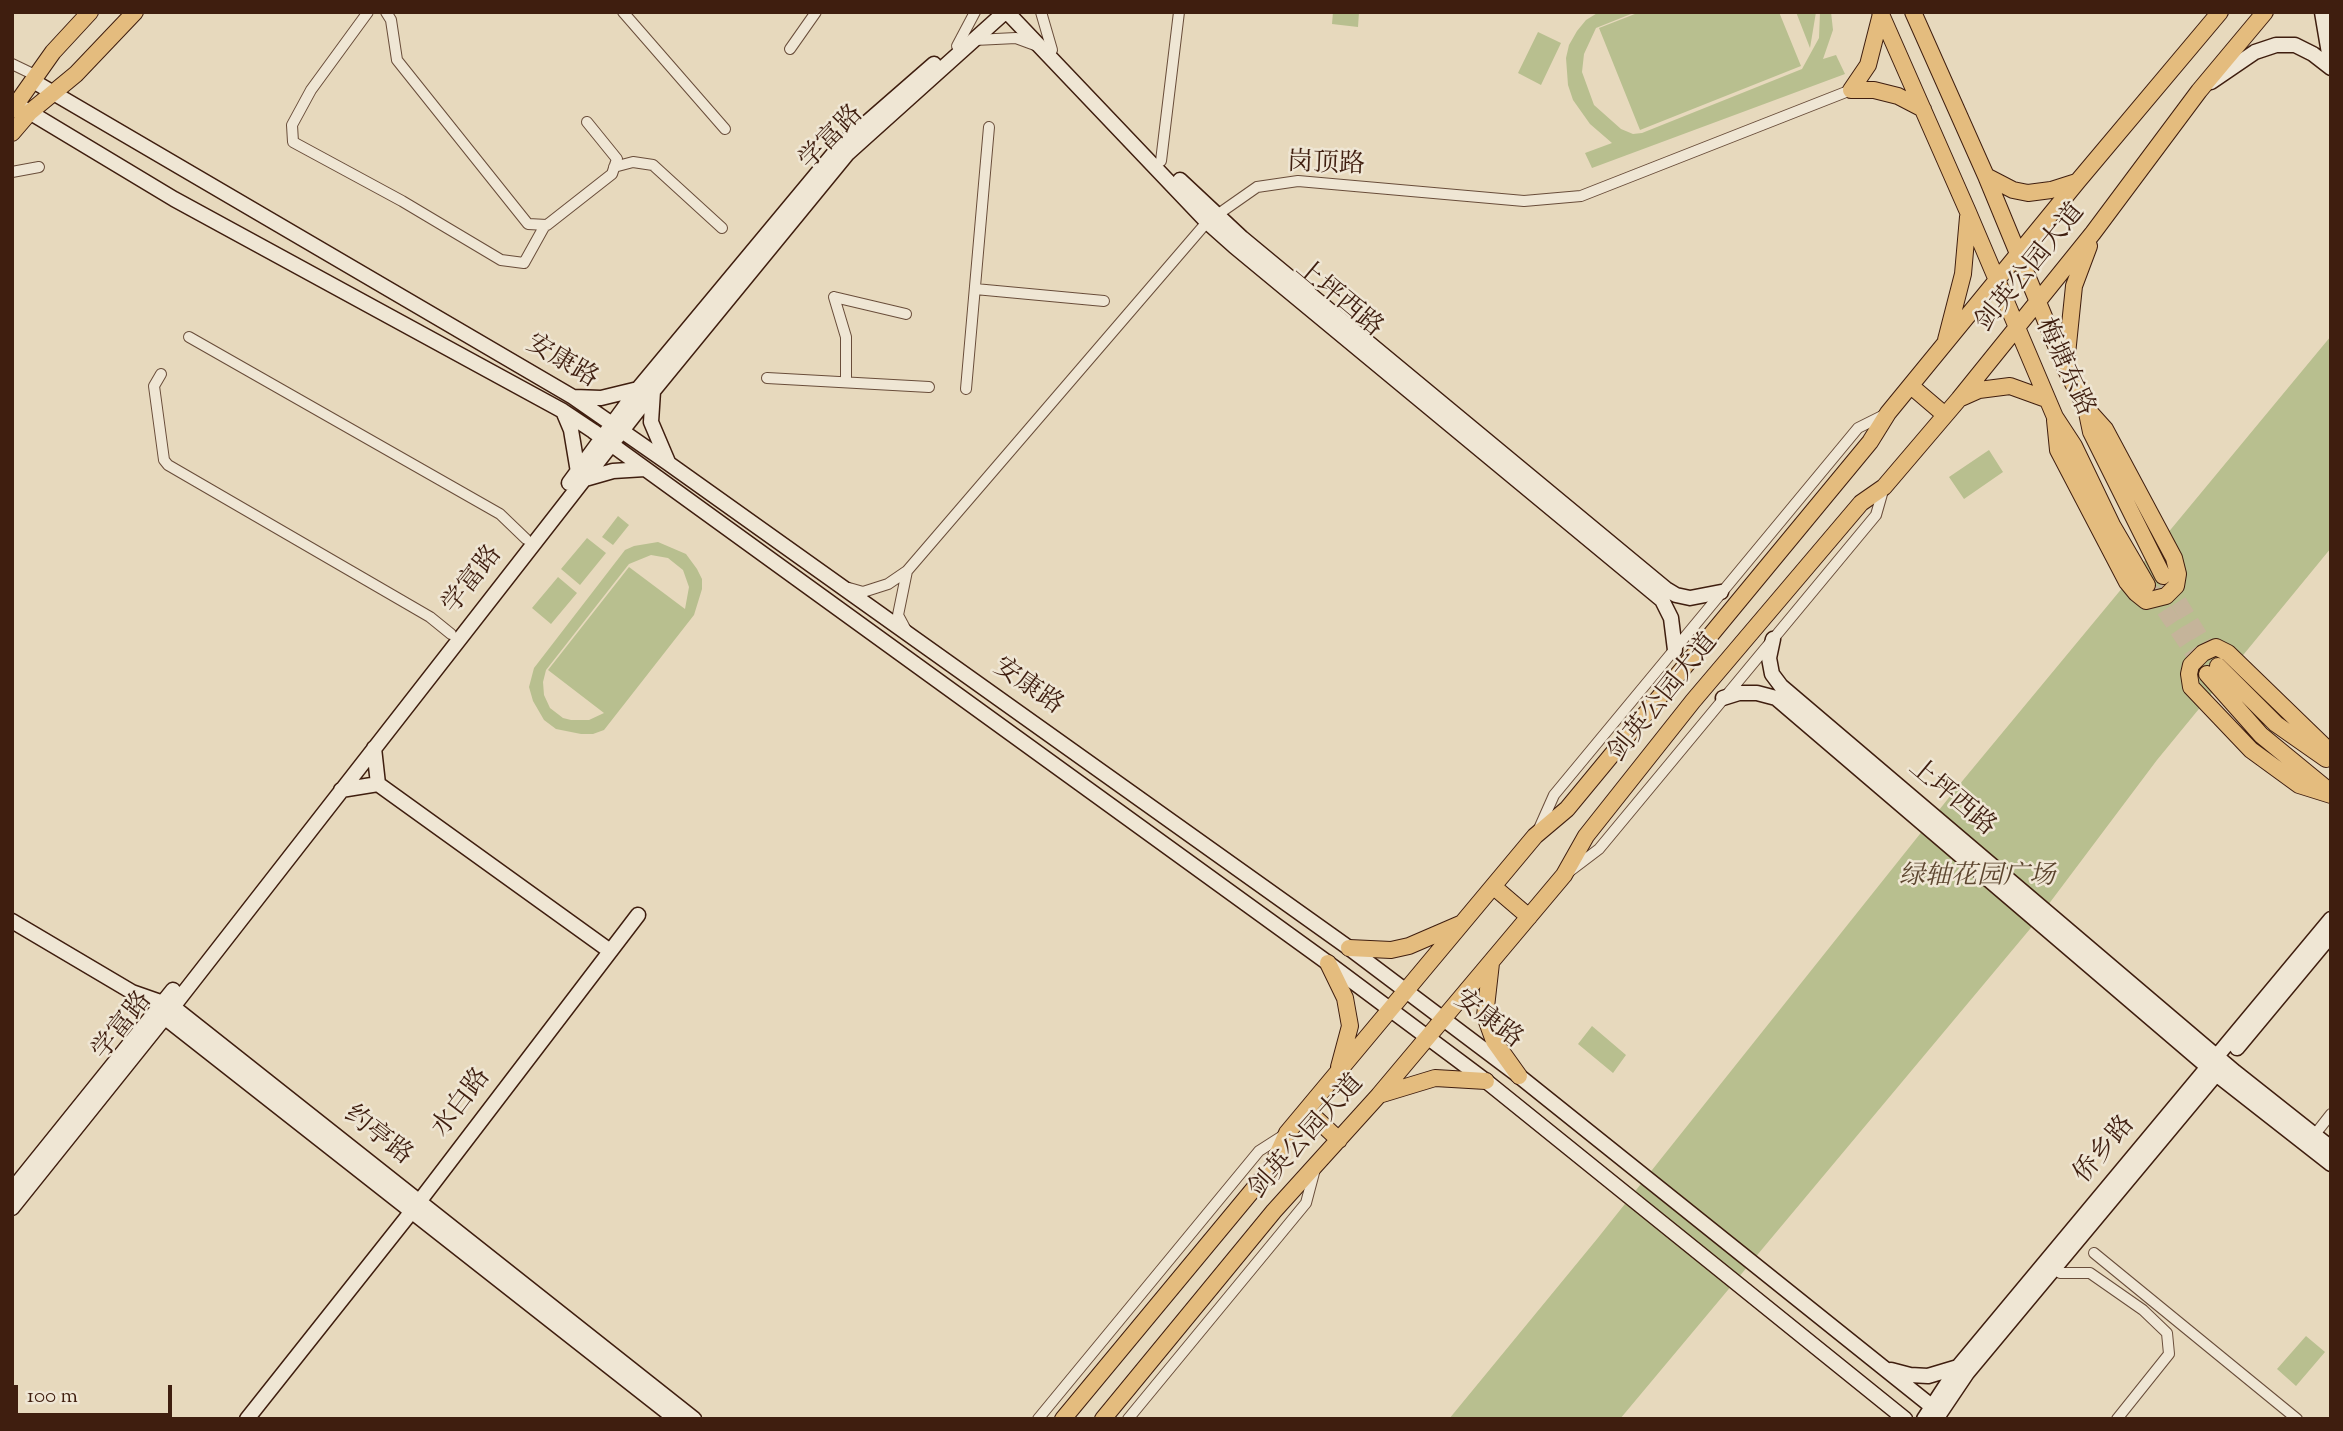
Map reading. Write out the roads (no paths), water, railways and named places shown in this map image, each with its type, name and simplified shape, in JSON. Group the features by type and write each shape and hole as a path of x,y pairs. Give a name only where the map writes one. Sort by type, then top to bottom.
{"main road":[{"path":"12,133 35,78 53,52 90,12"},
{"path":"20,109 52,94 76,74 135,12"},
{"name":"梅塘东路","path":"1913,12 1986,176 2066,370 2086,408 2091,432 2162,576"},
{"name":"剑英公园大道","path":"1063,1419 1271,1168 1287,1133 1535,836 1567,809 1870,442 1888,413 2078,181 2220,12"},
{"name":"剑英公园大道","path":"1103,1419 1274,1211 1379,1095 1564,875 1586,836 1693,701 1861,503 1884,487 1959,399 2093,233 2199,91 2265,12"},
{"path":"1851,90 1868,65 1881,13"},
{"name":"梅塘东路","path":"1881,13 2046,399 2074,446 2112,525 2147,585"},
{"path":"1851,90 1874,90 1898,96 1923,109"},
{"path":"1986,176 2013,190 2028,194 2052,190 2078,181"},
{"path":"1945,346 1963,274 1968,212"},
{"path":"2066,370 2074,286 2093,233"},
{"path":"1911,386 1945,415"},
{"path":"1959,399 1979,390 2010,386 2046,399"},
{"path":"2055,417 2058,450 2127,582 2146,601 2166,596 2176,586 2178,574 2174,558 2105,429 2086,408"},
{"path":"2331,756 2323,745 2228,653 2216,647 2203,653 2191,665 2191,687 2251,750 2300,785 2331,794"},
{"path":"2331,762 2276,724 2212,670 2261,735 2331,794"},
{"path":"1494,887 1529,917"},
{"path":"1349,948 1399,948 1465,921"},
{"path":"1492,962 1485,1016 1494,1041 1519,1076"},
{"path":"1328,963 1345,998 1350,1026 1337,1075"},
{"path":"1379,1095 1435,1078 1486,1081"},
{"path":"1307,1110 1339,1140"}],"street":[{"path":"368,12 312,90 292,125 293,142 402,201 501,260 524,263 544,227 612,174 617,159 587,122"},
{"path":"386,12 391,20 397,60 528,224 544,227"},
{"path":"623,12 725,130"},
{"path":"790,49 816,12"},
{"path":"960,43 975,12"},
{"name":"学富路","path":"12,1190 164,1009 341,790 646,390 841,146 911,82 997,12"},
{"name":"学富路","path":"646,390 847,154 1006,12"},
{"name":"上坪西路","path":"1006,12 1161,161 1212,219"},
{"name":"上坪西路","path":"1014,12 1046,49 1212,219 1664,594"},
{"path":"960,43 1016,38 1046,49 1041,12"},
{"path":"1161,161 1179,12"},
{"path":"2322,12 2331,66"},
{"path":"2199,91 2255,52 2276,45 2295,45 2331,66"},
{"path":"12,65 35,78"},
{"name":"安康路","path":"35,78 52,94 573,397 707,490 1407,991 1519,1076 1885,1368 1933,1414"},
{"name":"岗顶路","path":"907,571 1212,219 1257,187 1298,181 1524,201 1581,196 1851,90"},
{"name":"安康路","path":"20,109 174,199 564,411 1428,1037 1905,1419"},
{"path":"967,389 989,127"},
{"path":"614,167 633,162 653,165 722,228"},
{"path":"12,172 39,167"},
{"path":"975,289 1104,301"},
{"path":"846,382 846,337 835,297 906,314"},
{"path":"189,337 500,514 526,538"},
{"path":"161,374 154,386 164,460 168,465 430,617 451,634"},
{"path":"767,378 929,387"},
{"path":"573,397 601,398 646,390 651,422 668,463"},
{"path":"564,411 581,476 645,469"},
{"path":"1535,836 1554,795 1721,592 1858,428 1888,413"},
{"name":"学富路","path":"12,1208 526,538 612,445 617,428"},
{"path":"1564,875 1600,849 1876,515 1884,487"},
{"path":"695,505 707,490"},
{"path":"842,587 863,592 888,584 907,571"},
{"path":"907,571 898,615 908,634"},
{"path":"1675,650 1671,618 1664,594 1690,598 1721,592"},
{"path":"1723,698 1739,694 1779,692 1769,658 1773,639"},
{"name":"上坪西路","path":"1779,692 2217,1065"},
{"path":"374,748 378,784"},
{"path":"341,790 378,784 610,951"},
{"name":"水白路","path":"247,1419 416,1207 638,915"},
{"name":"侨乡路","path":"1933,1414 2217,1065 2331,919"},
{"name":"约亭路","path":"12,920 164,1009 416,1207 694,1419"},
{"name":"约亭路","path":"12,931 126,999 164,1009"},
{"name":"侨乡路","path":"1933,1414 1958,1367 2331,936"},
{"path":"2217,1065 2331,1148"},
{"path":"2217,1065 2331,1164"},
{"path":"2316,1133 2331,1114"},
{"path":"1038,1419 1259,1151 1287,1133"},
{"path":"1128,1419 1306,1203 1316,1167"},
{"name":"约亭路","path":"416,1207 676,1419"},
{"path":"2094,1253 2297,1419"},
{"path":"2060,1273 2090,1273 2143,1310 2167,1333 2169,1354 2117,1419"},
{"path":"1856,1379 1873,1359"},
{"path":"1885,1368 1910,1375 1928,1376 1958,1367"},
{"path":"1880,1398 1890,1419"}],"tunnel":[{"path":"2166,581 2215,661"},
{"path":"2151,590 2207,674"}],"park label":[{"name":"绿轴花园广场","path":"1977,879"}]}
